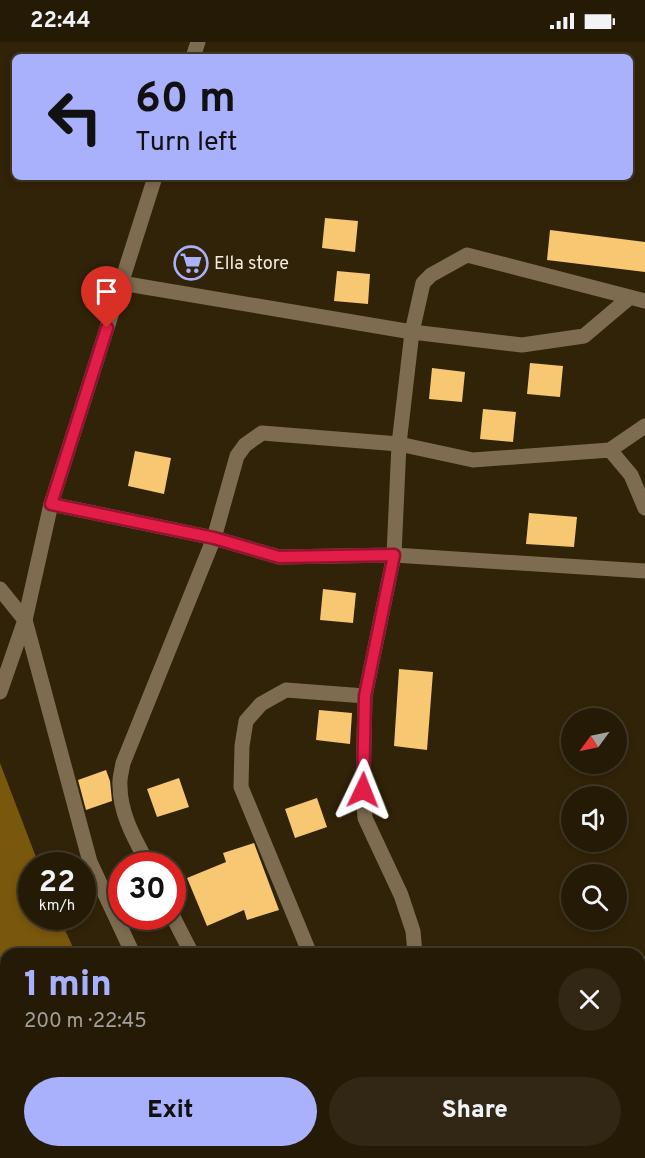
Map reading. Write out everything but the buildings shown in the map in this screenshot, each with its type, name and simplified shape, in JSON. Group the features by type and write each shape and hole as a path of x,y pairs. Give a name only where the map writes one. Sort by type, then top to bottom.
{"street":[{"path":"0,692 25,620 51,504 154,180"},
{"path":"414,948 413,931 401,895 365,818 363,790 365,696 394,555 399,444 412,332 423,283 431,275 467,255 645,301"},
{"path":"121,284 412,332 522,345 584,336 629,298"},
{"path":"142,852 123,807 119,786 123,763 214,538 237,456 245,445 262,433 399,444 473,460 610,450 645,426"},
{"path":"610,450 631,475 645,508"},
{"path":"51,504 214,538 279,557 394,555 645,571"},
{"path":"0,589 25,620 90,862 130,948"},
{"path":"308,948 241,787 242,746 246,721 261,704 286,690 365,696"},
{"path":"180,930 189,948"}],"shaded area":[{"path":"0,763 34,852 18,852 18,930 65,930 73,948 0,948"}],"place":[{"name":"Ella store","path":"191,263"}],"route":[{"path":"107,328 51,504 214,538 279,557 394,555 365,696 363,790"}]}
